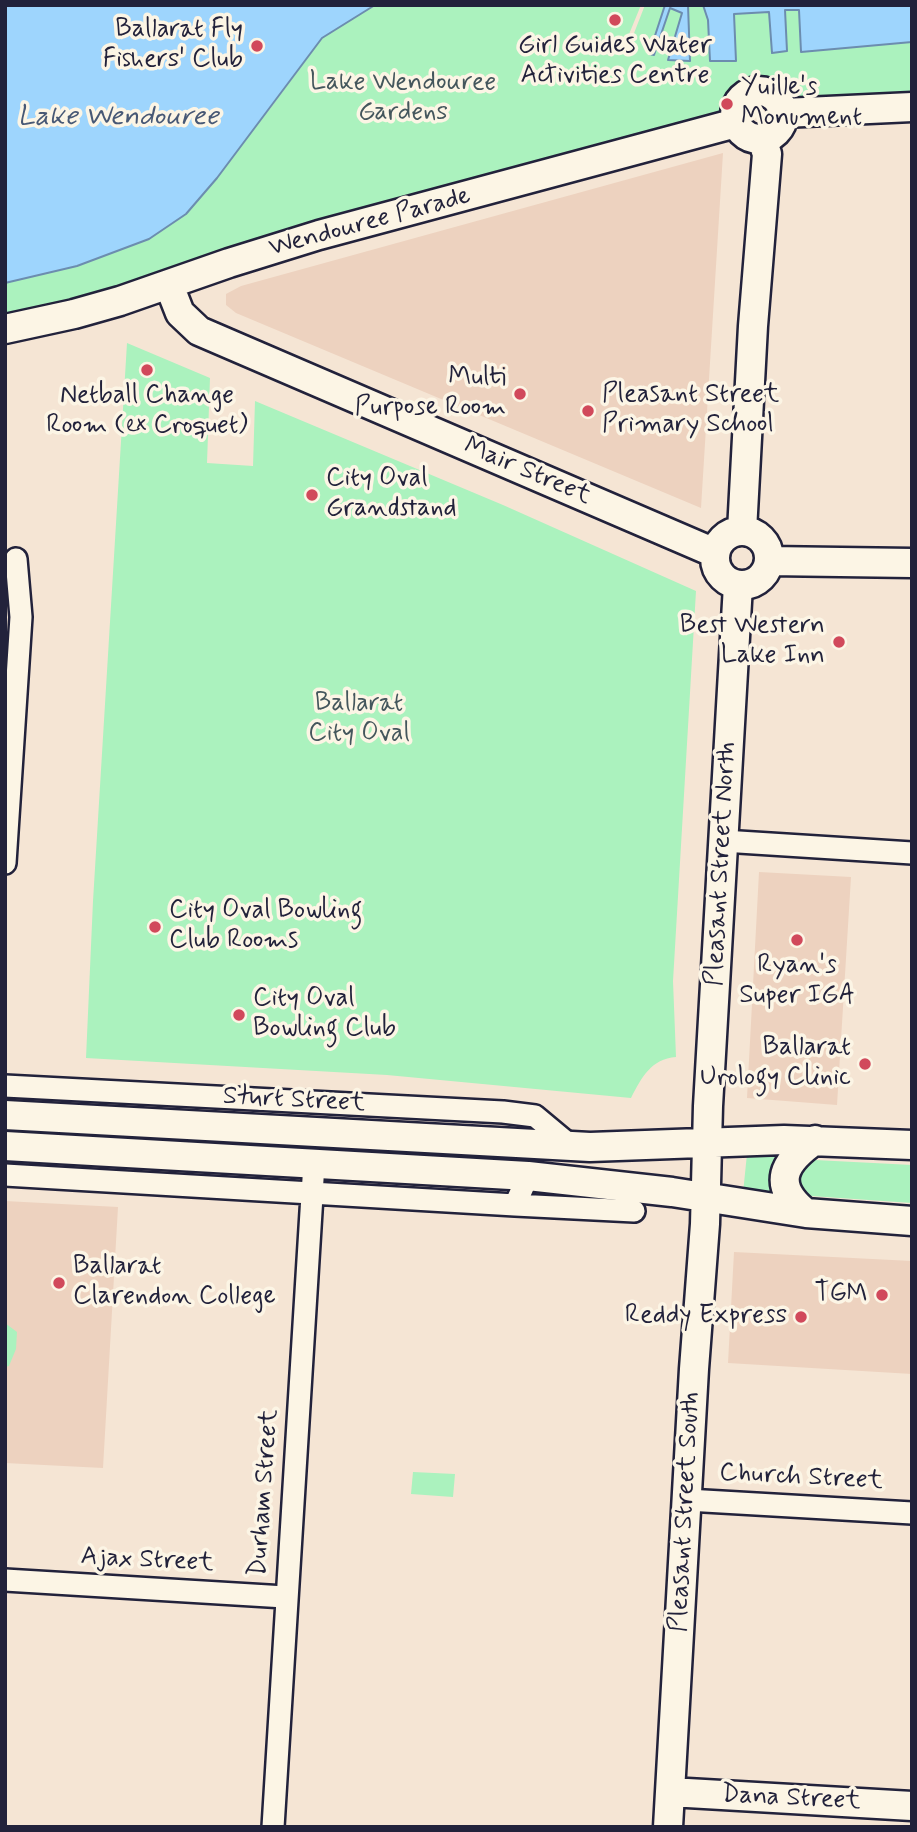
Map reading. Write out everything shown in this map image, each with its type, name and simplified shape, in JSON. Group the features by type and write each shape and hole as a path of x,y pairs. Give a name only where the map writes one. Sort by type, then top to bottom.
{"street":[{"path":"754,91 770,93 782,105 784,113 779,130 771,136 762,139 746,136 736,123 736,107 747,94 754,91"},
{"path":"784,113 912,107"},
{"name":"Wendouree Parade","path":"5,329 74,314 319,235 736,123"},
{"path":"742,531 767,154 762,139"},
{"name":"Mair Street","path":"169,285 180,313 199,331 715,552"},
{"path":"742,531 763,541 768,550 769,561 761,578 738,585 719,574 715,565 715,552 724,537 742,531"},
{"path":"5,863 21,617 16,559"},
{"path":"769,561 912,563"},
{"name":"Pleasant Street North","path":"704,1197 738,585"},
{"path":"723,841 912,853"},
{"name":"Sturt Street","path":"5,1086 503,1112 535,1116 571,1146"},
{"name":"Sturt Street","path":"5,1115 571,1146 815,1140 912,1145"},
{"path":"806,1213 788,1191 785,1176 794,1155 815,1140"},
{"path":"5,1146 528,1176 600,1182 806,1213 912,1221"},
{"name":"Durham Street","path":"273,1827 285,1597 314,1163"},
{"path":"5,1175 634,1211"},
{"path":"515,1205 528,1176"},
{"name":"Pleasant Street South","path":"668,1827 705,1224 704,1197"},
{"name":"Church Street","path":"687,1500 912,1513"},
{"name":"Ajax Street","path":"5,1580 285,1597"},
{"name":"Dana Street","path":"670,1792 912,1806"}],"shaded area":[{"name":"Pleasant Street Primary School","path":"723,153 701,508 236,313 226,305 226,294 241,286"},
{"path":"759,872 851,877 837,1105 747,1098"},
{"name":"Ballarat Clarendon College","path":"5,1201 118,1207 103,1468 5,1463"},
{"path":"734,1252 912,1261 912,1374 728,1363"}],"green space":[{"name":"Lake Wendouree Gardens","path":"375,5 641,5 625,44 629,46 645,5 665,5 649,53 654,54 670,8 683,12 668,59 689,61 688,5 703,5 708,19 710,61 735,60 733,14 769,12 772,52 787,51 785,11 799,10 802,52 912,42 912,95 750,103 399,197 77,301 5,315 5,283 77,266 149,239 269,110 322,38"},
{"name":"Ballarat City Oval","path":"127,343 210,378 207,463 253,466 255,401 503,505 696,591 673,981 676,1057 660,1061 648,1070 631,1098 387,1075 86,1058"},
{"path":"789,1152 783,1195 743,1193 747,1154"},
{"path":"815,1160 912,1165 912,1203 811,1196 801,1187 800,1175 802,1166"},
{"path":"5,1323 17,1332 16,1349 9,1366 5,1367"},
{"path":"413,1472 455,1474 453,1497 411,1494"}],"water":[{"name":"Lake Wendouree","path":"5,5 375,5 322,38 217,178 186,214 149,239 77,266 5,283"},
{"path":"665,5 688,5 690,61 668,60 682,13 670,8 654,55 649,54"},
{"path":"703,5 912,5 912,42 801,52 799,10 785,10 787,51 772,53 769,12 734,14 736,61 710,61 708,20"}],"place":[{"name":"Girl Guides Water Activities Centre","path":"615,20"},
{"name":"Ballarat Fly Fishers' Club","path":"257,46"},
{"name":"Yuille's Monument","path":"727,104"},
{"name":"Netball Change Room (ex Croquet)","path":"147,370"},
{"name":"Multi Purpose Room","path":"520,394"},
{"name":"Pleasant Street Primary School","path":"588,411"},
{"name":"City Oval Grandstand","path":"312,495"},
{"name":"Best Western Lake Inn","path":"839,642"},
{"name":"City Oval Bowling Club Rooms","path":"155,927"},
{"name":"Ryan's Super IGA","path":"797,940"},
{"name":"City Oval Bowling Club","path":"239,1015"},
{"name":"Ballarat Urology Clinic","path":"865,1064"},
{"name":"Ballarat Clarendon College","path":"59,1283"},
{"name":"TGM","path":"882,1295"},
{"name":"Reddy Express","path":"801,1317"}]}
